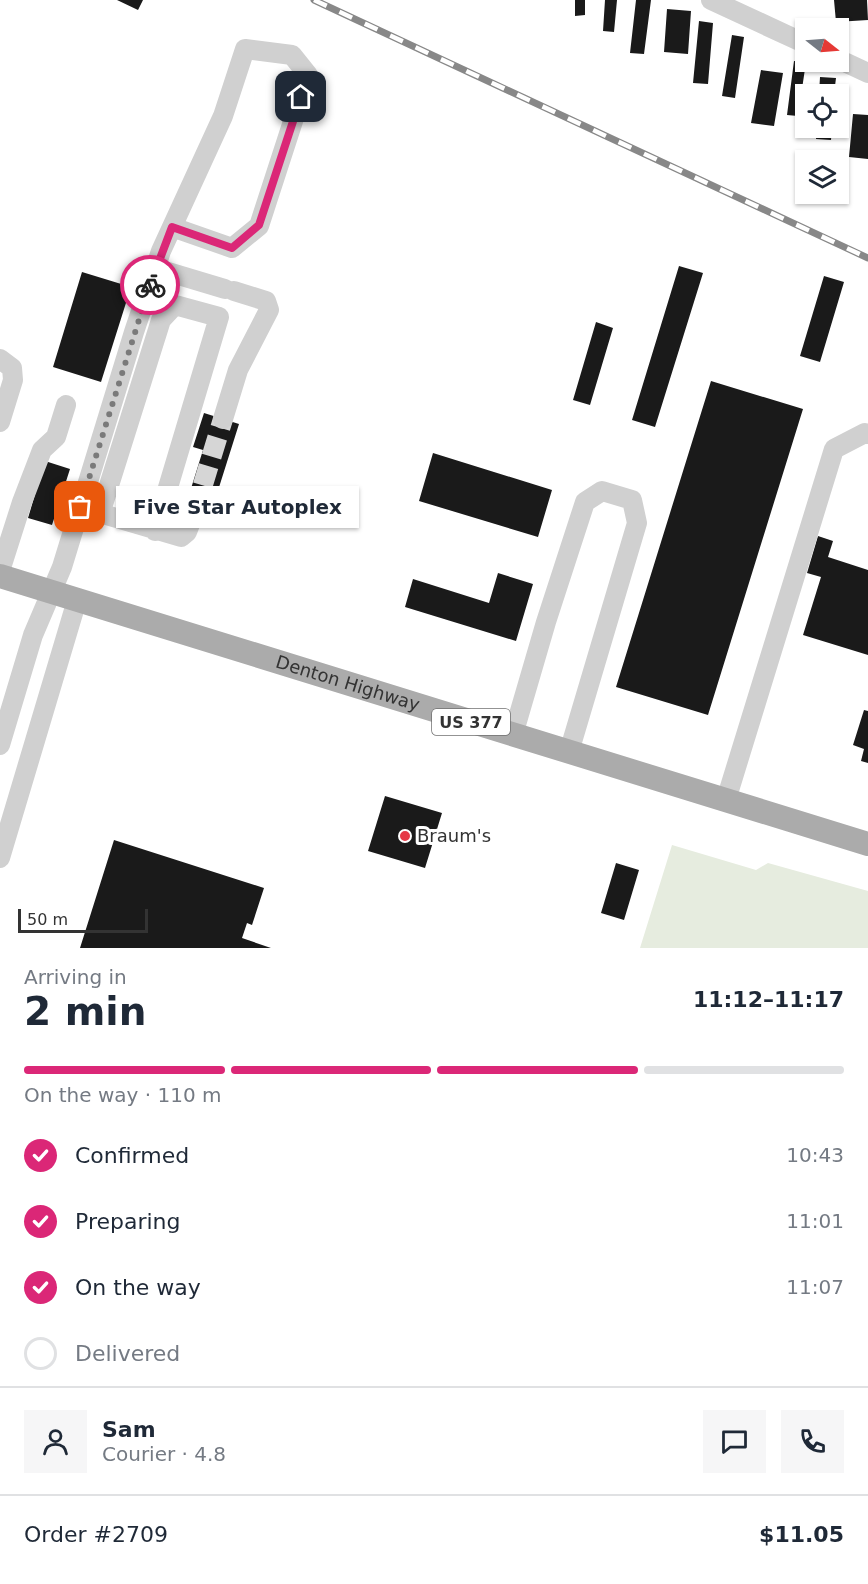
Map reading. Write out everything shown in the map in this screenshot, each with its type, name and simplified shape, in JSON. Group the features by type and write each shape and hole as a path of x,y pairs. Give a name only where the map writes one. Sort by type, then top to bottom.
{"main road":[{"name":"Denton Highway","path":"0,576 868,844"}],"street":[{"path":"711,0 795,39"},
{"path":"0,745 33,635 62,567 155,268 172,227 223,116 245,49 292,55 308,75 259,225 232,248 172,227"},
{"path":"849,64 868,73"},
{"path":"155,268 266,301 269,310 237,370 223,419"},
{"path":"100,514 160,320 175,305 219,317 155,531"},
{"path":"0,359 12,368 13,380 0,422"},
{"path":"207,360 237,370"},
{"path":"0,571 22,502 42,450 56,437 66,405"},
{"path":"726,800 834,449 865,433 868,434"},
{"path":"513,735 546,622 585,502 602,491 632,500 638,523 569,752"},
{"path":"80,507 181,537 187,532 194,514"},
{"path":"0,858 6,818 77,600"}],"shaded area":[{"path":"672,845 756,870 768,863 868,891 868,948 640,948"}],"building":[{"path":"117,0 143,0 138,10"},
{"path":"575,0 585,0 585,15 575,16"},
{"path":"605,0 617,0 614,32 603,31"},
{"path":"636,0 651,0 644,54 630,53"},
{"path":"834,0 867,0 868,20 849,21 849,18 836,18"},
{"path":"667,9 691,11 688,54 664,52"},
{"path":"699,21 713,23 708,84 693,83"},
{"path":"732,35 744,37 735,98 722,96"},
{"path":"795,61 795,72 805,72 803,84 795,84 795,116 787,115"},
{"path":"761,70 783,73 774,126 751,123"},
{"path":"820,77 836,78 835,84 820,84"},
{"path":"853,114 868,115 868,159 849,157"},
{"path":"816,138 831,138 831,140"},
{"path":"679,266 703,273 655,427 632,420"},
{"path":"82,272 131,287 101,382 53,367"},
{"path":"824,276 844,282 820,362 800,356"},
{"path":"596,322 613,328 590,405 573,400"},
{"path":"711,381 803,409 708,715 616,687"},
{"path":"204,413 239,424 209,519 184,511 203,450 193,447"},
{"path":"433,453 552,490 538,537 419,501"},
{"path":"45,461 70,469 52,525 28,518"},
{"path":"818,536 833,541 828,557 868,570 868,655 803,635 821,577 807,573"},
{"path":"498,573 533,584 516,641 405,607 413,579 489,603"},
{"path":"864,710 868,711 868,763 861,761 864,749 853,745"},
{"path":"385,796 442,813 425,868 368,851"},
{"path":"114,840 264,888 252,925 247,923 242,938 271,948 80,948"},
{"path":"616,863 639,870 624,920 601,913"}],"tunnel":[{"path":"194,514 223,419"}],"railway":[{"path":"314,0 868,258"}],"way so far":[{"path":"80,507 150,285"}],"place":[{"name":"Five Star Autoplex","path":"80,507"},
{"name":"Braum's","path":"405,836"}],"route":[{"path":"150,285 172,227 232,248 259,225 301,97"}]}
